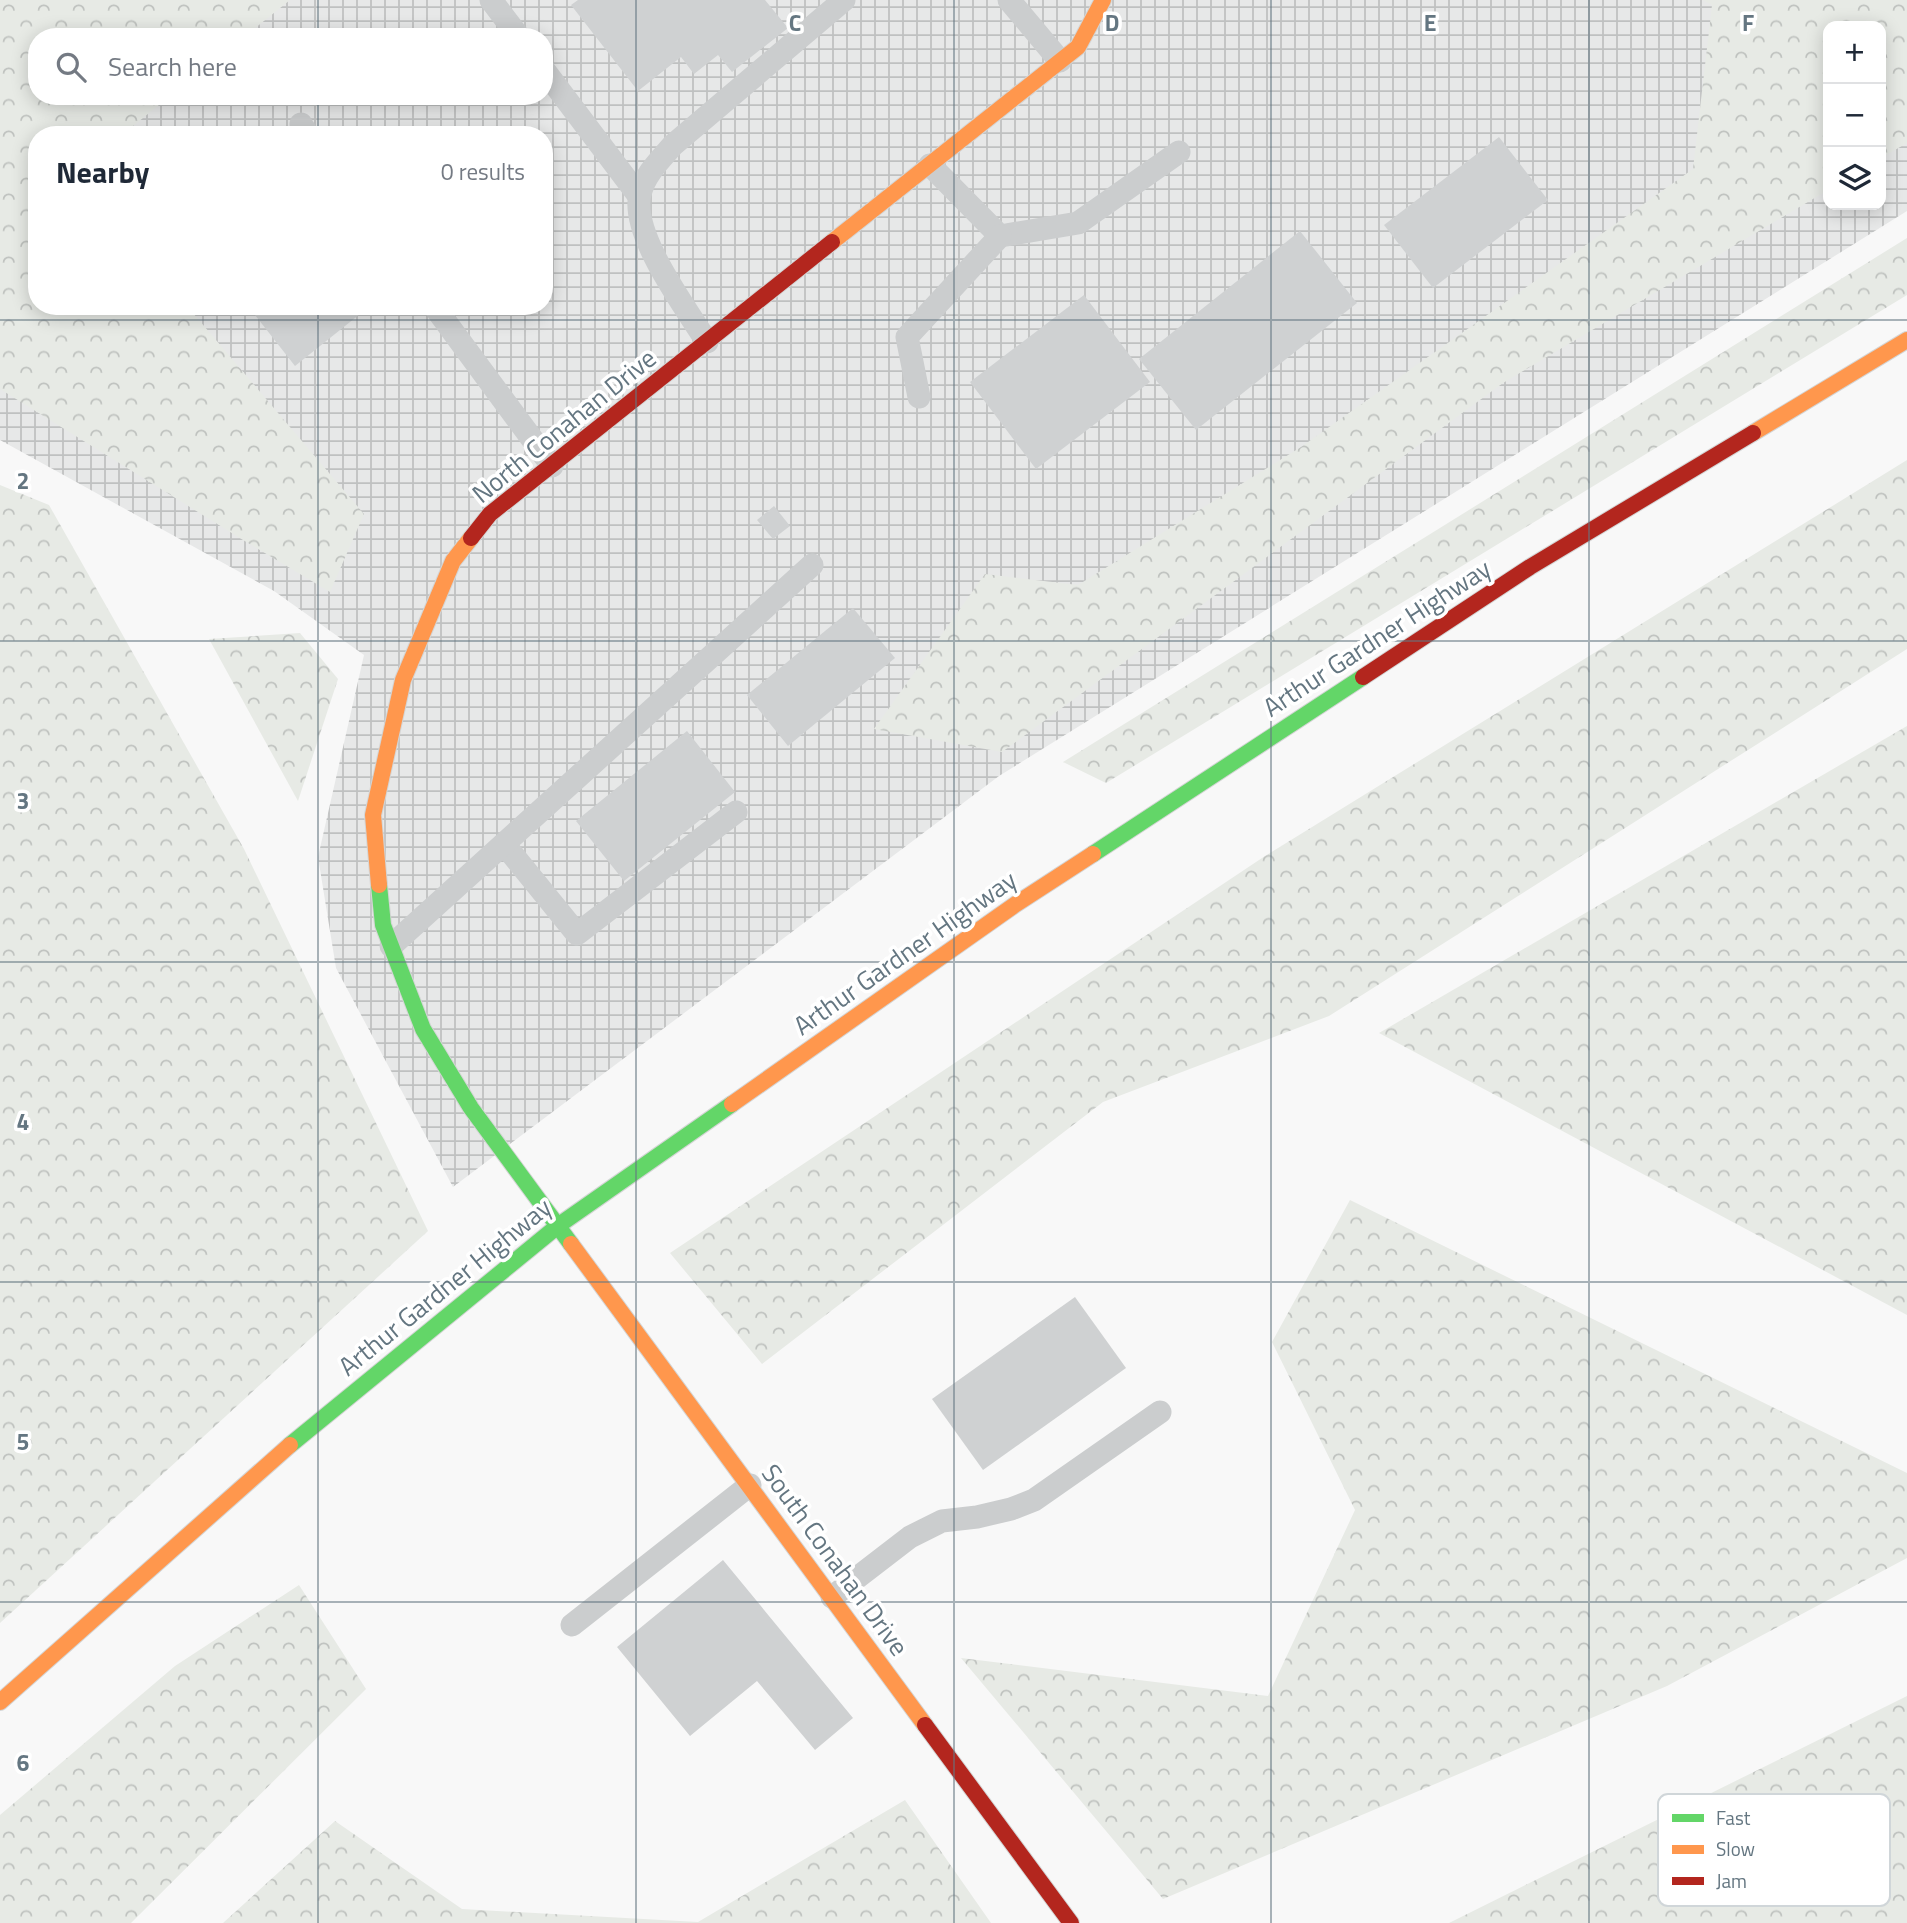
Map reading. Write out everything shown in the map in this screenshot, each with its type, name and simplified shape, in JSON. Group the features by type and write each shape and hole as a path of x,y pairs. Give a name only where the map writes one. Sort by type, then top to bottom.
{"street":[{"name":"North Conahan Drive","path":"559,1225 471,1108 423,1029 383,925 373,815 404,680 453,561 490,514 1078,47 1103,0"},
{"name":"Arthur Gardner Highway","path":"0,1702 302,1434 559,1225 1016,904 1542,560 1907,340"},
{"name":"South Conahan Drive","path":"559,1225 1071,1923"}],"lane":[{"path":"491,0 512,28"},
{"path":"707,342 652,253 641,224 639,196 650,170 673,145 844,0"},
{"path":"1009,0 1060,61"},
{"path":"553,82 639,196"},
{"path":"919,397 907,337 1000,236 1078,223 1179,152"},
{"path":"930,165 1000,236"},
{"path":"441,315 551,466"},
{"path":"391,946 812,565"},
{"path":"504,844 577,934 736,812"},
{"path":"832,1597 911,1537 942,1521 977,1517 1034,1500 1160,1412"},
{"path":"572,1625 750,1485"}],"shaded area":[{"path":"0,0 1907,0 1907,211 999,776 453,1187 336,968 318,857 364,655 274,591 0,440"}],"green space":[{"path":"0,0 290,0 255,28 28,28 28,105 159,105 133,126 28,126 28,315 195,315 364,514 330,592 0,389"},
{"path":"1703,0 1907,0 1907,143 1886,155 1886,21 1823,21 1823,193 1503,383 1002,752 874,729 985,574 1078,585 1301,447 1693,169 1712,5"},
{"path":"1907,238 1907,295 1106,783 1063,762"},
{"path":"1907,460 1907,649 1329,1016 1103,1102 762,1364 670,1253 1265,856"},
{"path":"0,485 49,505 244,849 428,1231 0,1623"},
{"path":"300,633 338,679 298,801 209,639"},
{"path":"1907,726 1907,1315 1379,1033"},
{"path":"1350,1200 1907,1473 1907,1558 1667,1686 1163,1899 961,1658 1268,1696 1355,1510 1272,1342"},
{"path":"299,1585 366,1689 131,1923 0,1923 0,1815 175,1666"},
{"path":"1907,1696 1907,1923 1449,1923 1658,1819 1658,1906 1890,1906 1890,1794 1709,1794"},
{"path":"905,1800 991,1923 223,1923 335,1821 462,1909 698,1922"}],"building":[{"path":"578,0 765,0 788,28 732,72 718,55 694,74 681,57 638,91 571,5"},
{"path":"1499,137 1548,200 1433,288 1384,225"},
{"path":"1300,231 1357,303 1196,430 1139,359"},
{"path":"1084,295 1150,382 1036,469 970,382"},
{"path":"255,315 359,315 295,366"},
{"path":"774,506 790,526 773,539 757,520"},
{"path":"853,608 895,658 788,746 747,695"},
{"path":"687,731 735,792 624,881 576,821"},
{"path":"1075,1297 1126,1368 983,1470 932,1399"},
{"path":"723,1560 853,1718 815,1750 757,1681 690,1736 617,1647"}],"traffic: fast":[{"path":"1093,854 1363,677"},
{"path":"379,885 383,925 423,1029 471,1108 571,1244"},
{"path":"290,1445 559,1225 732,1104"}],"traffic: slow":[{"path":"832,242 1078,47 1103,0"},
{"path":"1753,433 1907,340"},
{"path":"379,885 373,815 403,680 453,561 471,538"},
{"path":"732,1104 1016,904 1093,854"},
{"path":"571,1244 925,1725"},
{"path":"0,1702 290,1445"}],"traffic: jam":[{"path":"471,538 490,514 832,242"},
{"path":"1363,677 1530,567 1753,433"},
{"path":"925,1725 1071,1923"}]}
